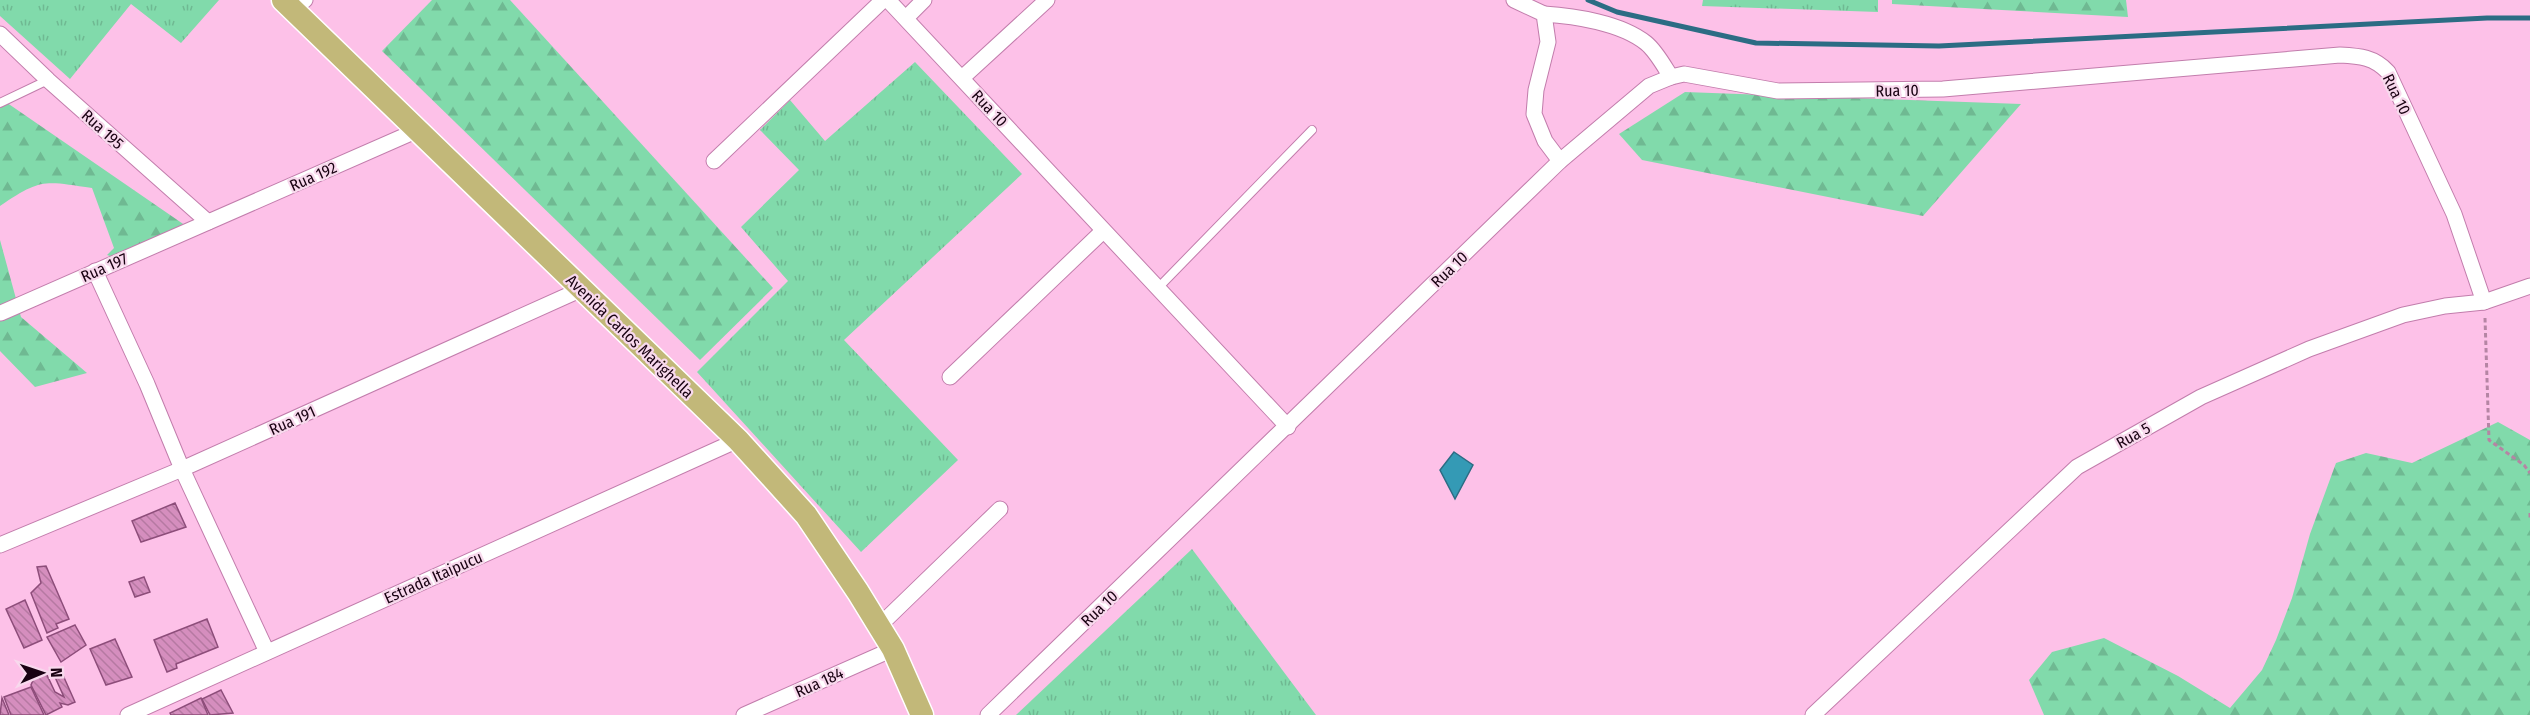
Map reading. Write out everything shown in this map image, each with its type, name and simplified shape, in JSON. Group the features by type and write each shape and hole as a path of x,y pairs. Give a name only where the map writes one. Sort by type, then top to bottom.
{"main road":[{"name":"Avenida Carlos Marighella","path":"293,3 418,130 738,440 806,515 893,649 922,715"}],"street":[{"path":"714,161 883,0"},
{"name":"Rua 10","path":"888,0 1288,427"},
{"path":"906,18 924,0"},
{"path":"962,78 1047,0"},
{"path":"1514,0 1544,14 1591,20 1629,34 1645,42 1671,76"},
{"path":"1544,14 1548,42 1536,90 1534,114 1545,141 1560,161"},
{"name":"Rua 195","path":"0,34 48,80 208,222"},
{"name":"Rua 10","path":"988,715 1288,427 1560,161 1649,86 1671,76 1692,75 1778,91 1943,89 2216,67 2340,54 2364,56 2378,62 2388,72 2454,214 2484,302"},
{"name":"Rua 192","path":"208,222 418,130"},
{"name":"Rua 197","path":"1,313 208,222"},
{"path":"950,377 1103,231"},
{"path":"95,271 147,384 182,469 267,652"},
{"name":"Rua 5","path":"1813,715 2077,467 2201,397 2309,349 2403,315 2445,306 2484,302 2530,286"},
{"name":"Rua 191","path":"0,545 182,469 582,289"},
{"name":"Estrada Itaipucu","path":"128,715 738,440"},
{"path":"878,627 1000,509"},
{"name":"Rua 184","path":"744,715 893,649"}],"lane":[{"path":"0,103 48,80"},
{"path":"1158,288 1312,130"}],"path":[{"path":"2484,302 2488,440 2524,465 2530,473"},
{"path":"2530,513 2530,519"}],"green space":[{"path":"0,0 219,0 181,43 131,4 70,79 0,16"},
{"path":"432,0 510,0 773,288 700,360 382,51"},
{"path":"1703,0 1878,0 1878,12 1702,6"},
{"path":"1892,0 2126,0 2128,17 1892,4"},
{"path":"915,62 1022,174 844,340 958,460 861,552 697,372 788,281 741,227 799,170 760,130 790,100 825,141"},
{"path":"1685,92 2021,104 1923,216 1642,160 1619,134"},
{"path":"0,98 189,228 127,262 107,255 114,248 92,188 53,183 43,184 25,190 0,206"},
{"path":"0,240 21,317 87,373 35,387 0,351"},
{"path":"2498,422 2530,440 2530,715 2044,715 2029,680 2052,652 2104,638 2178,676 2230,708 2262,670 2276,640 2292,598 2310,534 2336,463 2366,453 2412,463"},
{"path":"1192,549 1316,715 1016,715"}],"water":[{"path":"1454,452 1473,465 1455,499 1440,470"}],"building":[{"path":"175,503 186,527 141,542 132,521"},
{"path":"46,566 69,619 56,624 58,628 47,633 31,593 41,583 37,567"},
{"path":"144,577 150,592 135,597 129,582"},
{"path":"25,600 42,640 24,648 6,609"},
{"path":"207,619 218,647 176,664 177,668 167,672 154,640"},
{"path":"75,625 86,645 61,662 47,637"},
{"path":"115,639 132,677 106,685 90,649"},
{"path":"46,673 55,692 64,697 55,677 62,673 75,702 68,705 60,703 62,707 46,715 31,685 34,678"},
{"path":"31,687 44,715 11,715 4,697"},
{"path":"221,690 233,713 210,715 202,699"},
{"path":"2,698 9,715 0,715"},
{"path":"201,698 208,715 171,715 170,713"}],"waterway":[{"path":"1588,0 1617,12 1756,43 1939,46 2487,18 2530,18"}]}
